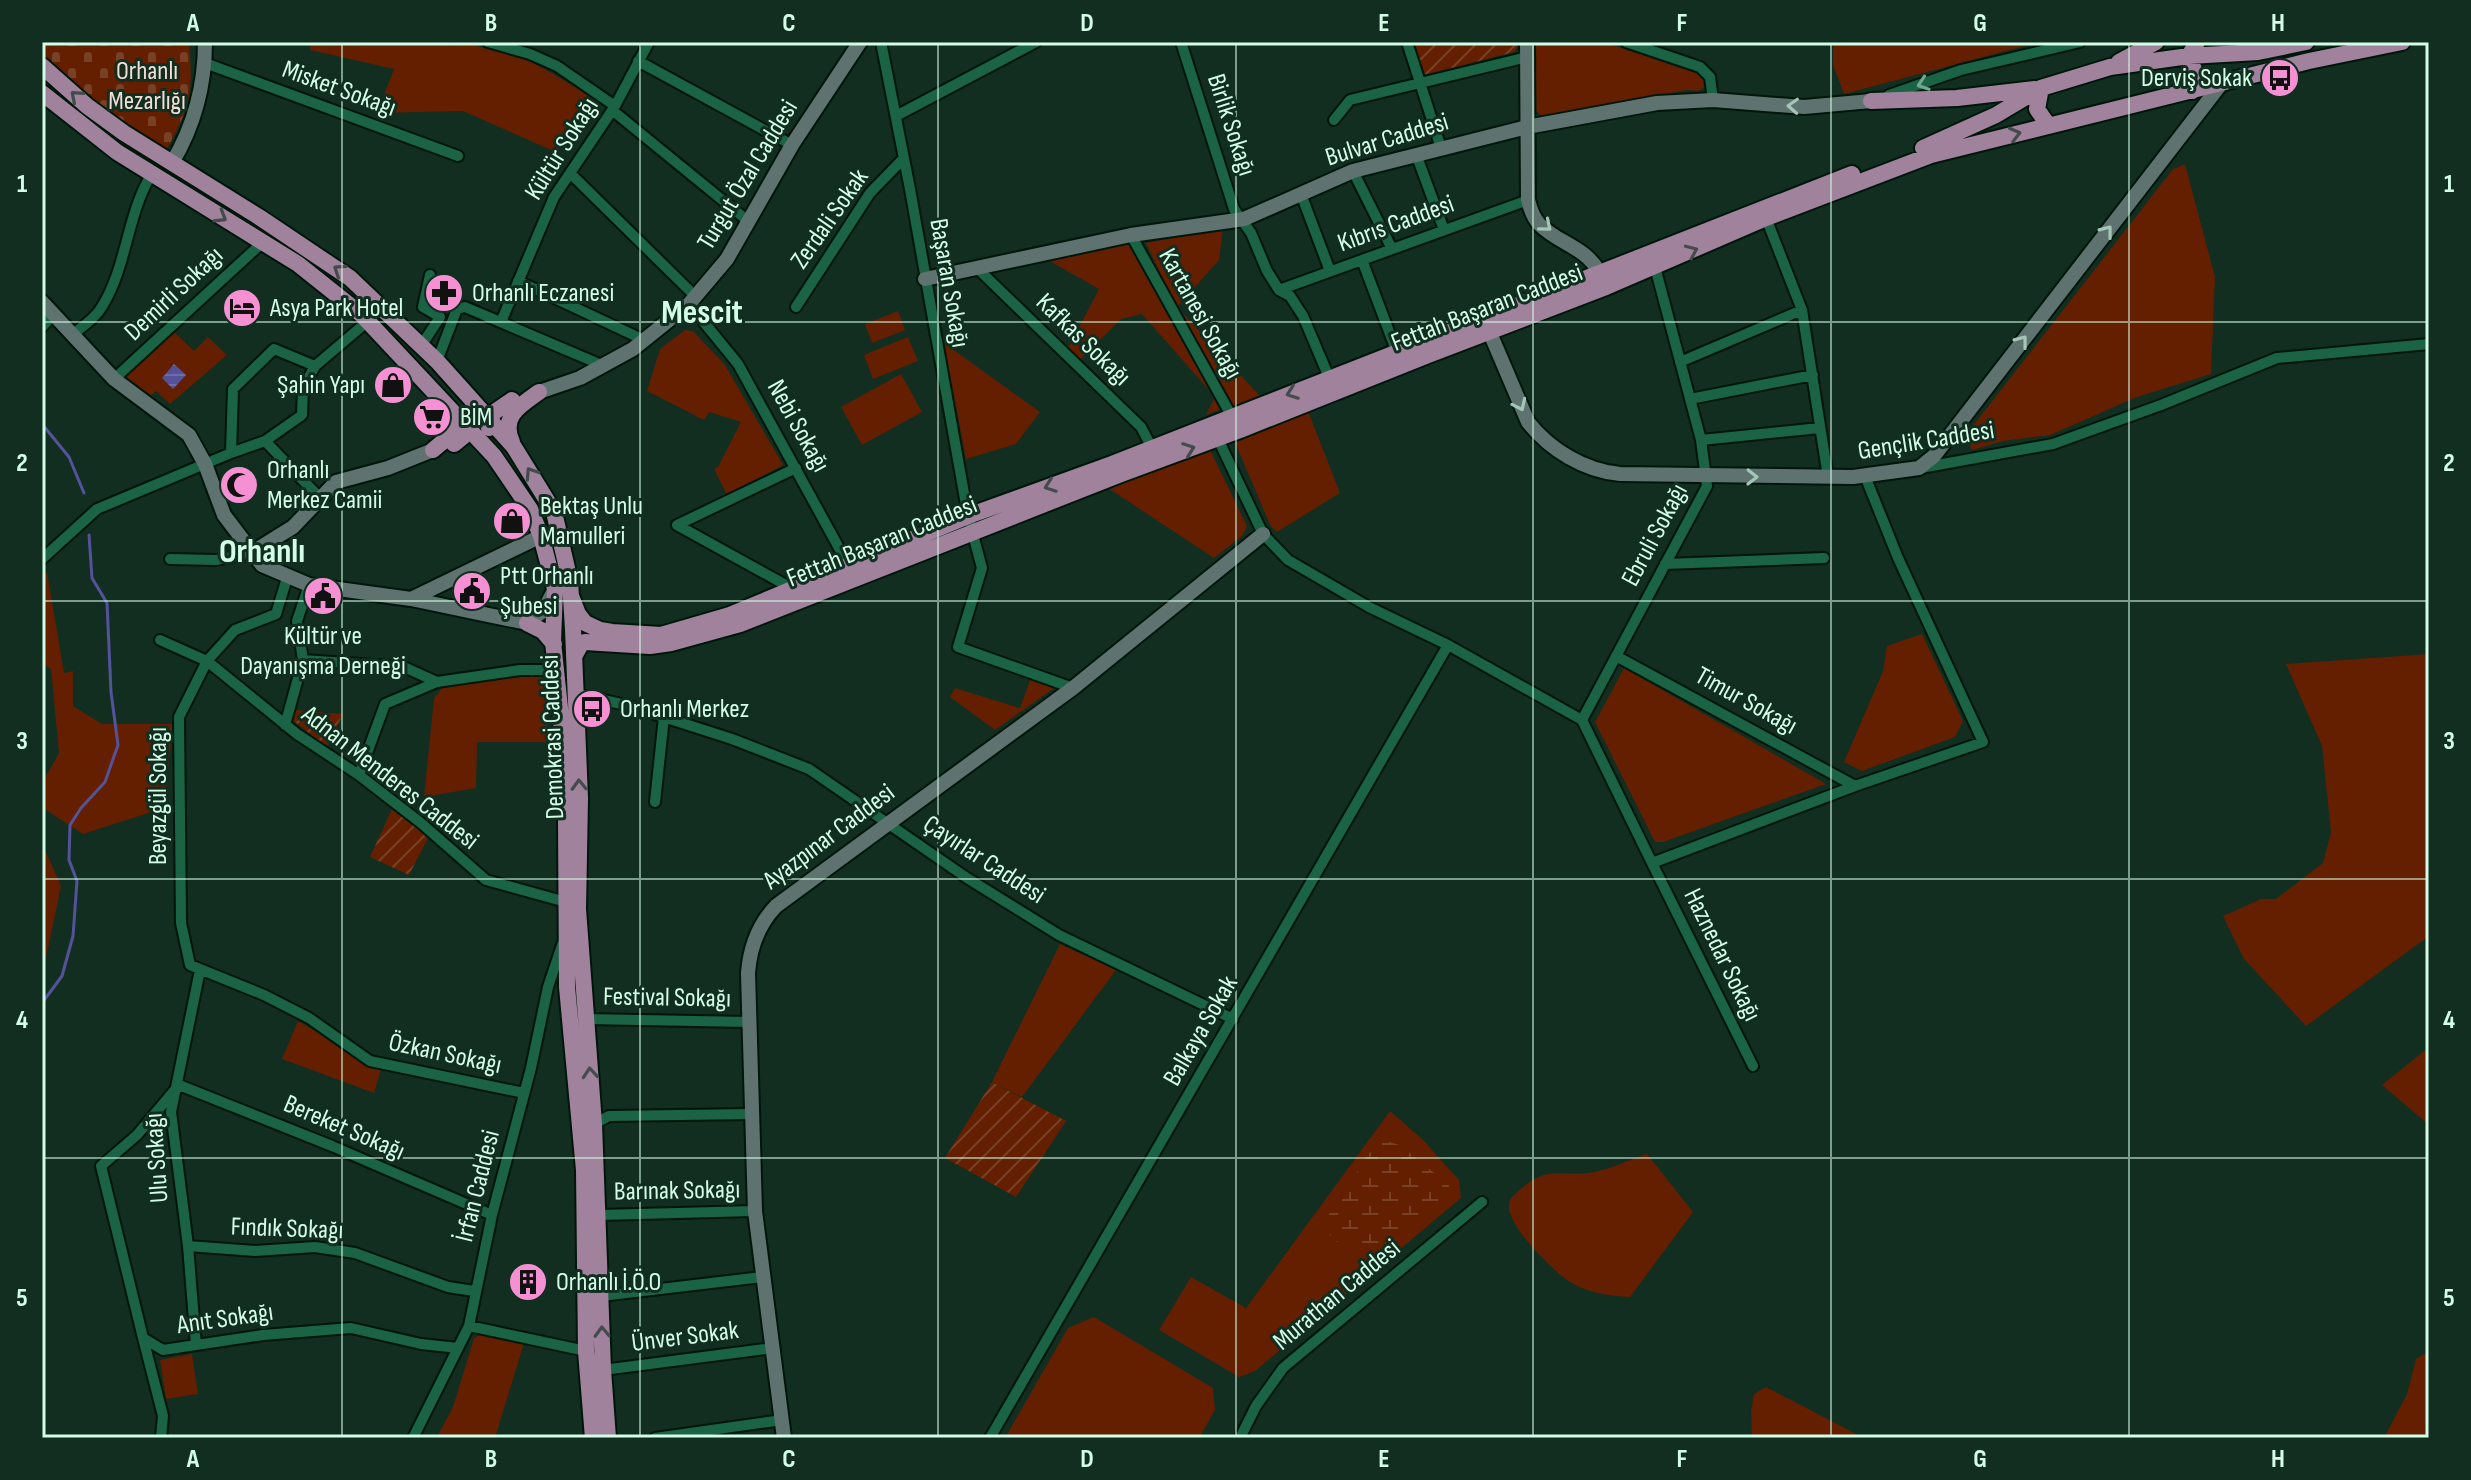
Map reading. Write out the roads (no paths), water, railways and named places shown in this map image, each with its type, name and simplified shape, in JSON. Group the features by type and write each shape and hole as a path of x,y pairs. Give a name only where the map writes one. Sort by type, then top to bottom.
{"main road":[{"path":"2110,67 2156,42"},
{"path":"2233,42 2248,53"},
{"name":"Fettah Başaran Caddesi","path":"970,524 1218,439 1332,385 1396,350 1801,192 1935,144 1978,124 2041,88 2110,67 2193,49 2248,53 2306,42"},
{"name":"Fettah Başaran Caddesi","path":"573,629 599,642 650,646 740,624 852,572 1231,415 1490,333 1655,267 1766,218 1931,155 2309,61 2402,42"},
{"path":"2192,91 2193,49"},
{"name":"Demokrasi Caddesi","path":"42,66 109,123 350,278 437,361 490,419 514,447 554,512 563,593 553,642 566,820 565,937 576,1105 584,1170 586,1351 593,1438"},
{"path":"1871,101 1969,96 2041,88 2037,109 2048,125"},
{"name":"Demokrasi Caddesi","path":"42,93 117,152 263,242 337,294 368,321 490,452 530,509 563,593"},
{"path":"1969,96 1978,124 1979,143"},
{"path":"454,444 469,427 468,403 462,389"},
{"path":"475,403 489,406 539,392"},
{"path":"514,447 508,433 509,419 515,410 539,392"},
{"path":"433,450 448,439 453,430 452,414 443,400"},
{"path":"490,452 490,419 497,409 512,400"},
{"path":"433,450 471,442 490,452"},
{"name":"Fettah Başaran Caddesi","path":"563,593 592,627 612,632 661,635 730,615 793,589 852,572"},
{"path":"563,593 561,612 573,629"},
{"path":"527,623 543,631 575,675"},
{"name":"Demokrasi Caddesi","path":"573,629 580,798 578,909 594,1124 608,1438"},
{"path":"575,655 581,644 599,642"}],"street":[{"path":"117,152 148,163 172,163 193,119 205,63 205,42"},
{"path":"488,42 530,54 557,66 613,108 748,221"},
{"name":"Kültür Sokağı","path":"501,322 554,197 613,108 649,42"},
{"name":"Turgut Özal Caddesi","path":"539,392 604,366 644,340 692,300 727,259 792,145 860,42"},
{"name":"Başaran Sokağı","path":"881,42 970,524 982,568 958,647 1073,688"},
{"path":"896,116 1036,42"},
{"name":"Birlik Sokağı","path":"1181,42 1234,209 1244,219 1279,290 1290,296 1303,316 1332,385"},
{"path":"1407,42 1441,148"},
{"path":"1626,42 1700,67 1710,77 1713,100"},
{"path":"1660,54 1666,42"},
{"path":"1871,101 1961,70 2080,42"},
{"path":"1334,120 1350,100 1420,83 1527,50 1528,200 1538,223 1589,257 1599,272"},
{"path":"638,61 792,145"},
{"name":"Misket Sokağı","path":"205,63 458,156"},
{"path":"1919,468 1934,456 2221,84"},
{"name":"Bulvar Caddesi","path":"925,279 1131,235 1244,219 1353,171 1527,127 1657,103 1713,100 1804,107 1871,101"},
{"path":"1416,154 1444,230"},
{"name":"Zerdali Sokak","path":"796,307 870,193 904,158"},
{"name":"Demokrasi Caddesi","path":"172,163 182,187 195,202"},
{"path":"1353,171 1392,249"},
{"name":"Nebi Sokağı","path":"570,173 692,300 738,364 852,572"},
{"path":"72,335 93,319 106,299 134,211 151,175"},
{"path":"1301,194 1330,271"},
{"name":"Kıbrıs Caddesi","path":"1279,290 1528,200"},
{"path":"1766,218 1802,310 1828,477"},
{"name":"Kartanesi Sokağı","path":"1131,235 1231,415"},
{"name":"Demirli Sokağı","path":"114,379 263,242"},
{"path":"1362,260 1396,350"},
{"name":"Ebruli Sokağı","path":"1582,720 1707,486 1701,440 1655,267"},
{"name":"Kafkas Sokağı","path":"977,268 1141,427 1152,448"},
{"path":"413,339 423,343 440,317 423,307 430,275"},
{"path":"518,281 644,340"},
{"path":"42,302 114,379 189,435 205,464 224,515 262,565 309,585 411,599 527,623 563,593"},
{"path":"437,361 457,309 465,307 604,366"},
{"path":"1680,362 1802,310"},
{"path":"42,327 53,315"},
{"path":"42,559 97,509 265,441 302,415 303,388 315,366 368,321"},
{"name":"Gençlik Caddesi","path":"1490,333 1528,422 1561,452 1594,470 1607,473 1707,476 1865,476 2053,444 2277,358 2429,344"},
{"path":"231,453 233,389 274,349 315,366"},
{"path":"1690,399 1813,375"},
{"path":"1701,440 1820,428"},
{"path":"1218,439 1263,534 1288,560 1369,607 1448,645 1582,720"},
{"path":"265,441 321,499"},
{"path":"170,559 216,560 251,553 293,527 336,482 388,468 433,450"},
{"path":"793,589 677,525 796,468"},
{"path":"1652,863 1855,786 1983,742 1898,558 1865,476"},
{"name":"Ayazpınar Caddesi","path":"784,1438 755,1211 749,960 755,936 767,915 787,897 1073,688 1263,534"},
{"path":"411,599 541,536"},
{"path":"1665,564 1824,558"},
{"path":"287,578 276,614 297,621"},
{"path":"285,725 303,660 297,621 309,585"},
{"path":"437,586 434,598 442,606"},
{"name":"Beyazgül Sokağı","path":"195,967 181,923 179,717 207,661 235,630 276,614"},
{"name":"Adnan Menderes Caddesi","path":"160,640 207,661 285,725 359,775 421,823 486,880 566,902"},
{"name":"Balkaya Sokak","path":"990,1438 1448,645"},
{"name":"Timur Sokağı","path":"1616,656 1855,786"},
{"path":"303,660 404,667 437,682"},
{"path":"359,775 385,704 437,682 520,670 557,670"},
{"name":"Çayırlar Caddesi","path":"576,694 664,717 809,769 967,878 1059,935 1233,1019"},
{"path":"655,802 664,717"},
{"name":"Haznedar Sokağı","path":"1582,720 1753,1066"},
{"name":"İrfan Caddesi","path":"413,1438 469,1326 474,1291 548,987 565,937"},
{"name":"Ulu Sokağı","path":"195,967 179,1085 171,1112 188,1246 196,1345"},
{"name":"Özkan Sokağı","path":"195,967 264,995 309,1018 370,1061 524,1093"},
{"name":"Festival Sokağı","path":"585,1019 749,1022"},
{"name":"Bereket Sokağı","path":"179,1085 492,1215"},
{"name":"Anıt Sokağı","path":"179,1085 137,1135 101,1166 143,1338 163,1350 263,1335 351,1328 421,1344 458,1348"},
{"path":"594,1124 609,1116 751,1114"},
{"name":"Murathan Caddesi","path":"1240,1438 1256,1406 1283,1368 1482,1202"},
{"name":"Barınak Sokağı","path":"599,1215 755,1211"},
{"name":"Fındık Sokağı","path":"188,1246 255,1251 315,1247 355,1253 448,1287 474,1291"},
{"path":"601,1296 762,1277"},
{"path":"469,1326 586,1351"},
{"path":"143,1338 163,1416 161,1438"},
{"name":"Ünver Sokak","path":"603,1370 773,1348"},
{"path":"655,1438 782,1420"}],"waterway":[{"path":"42,424 69,457 84,493"},
{"path":"42,1003 62,976 73,936 77,881 69,860 70,825 105,782 118,745 111,692 107,603 92,578 89,535"}],"place":[{"name":"Derviş Sokak","path":"2280,78"},
{"name":"Orhanlı Eczanesi","path":"444,293"},
{"name":"Asya Park Hotel","path":"242,308"},
{"name":"Şahin Yapı","path":"393,385"},
{"name":"BİM","path":"432,417"},
{"name":"Orhanlı Merkez Camii","path":"239,485"},
{"name":"Bektaş Unlu Mamulleri","path":"512,521"},
{"name":"Ptt Orhanlı Şubesi","path":"472,591"},
{"name":"Kültür ve Dayanışma Derneği","path":"323,596"},
{"name":"Orhanlı Merkez","path":"592,709"},
{"name":"Orhanlı İ.Ö.O","path":"528,1282"}],"district":[{"name":"Mescit","path":"702,312"},
{"name":"Orhanlı","path":"262,551"}],"park label":[{"name":"Orhanlı Mezarlığı","path":"147,86"}]}
